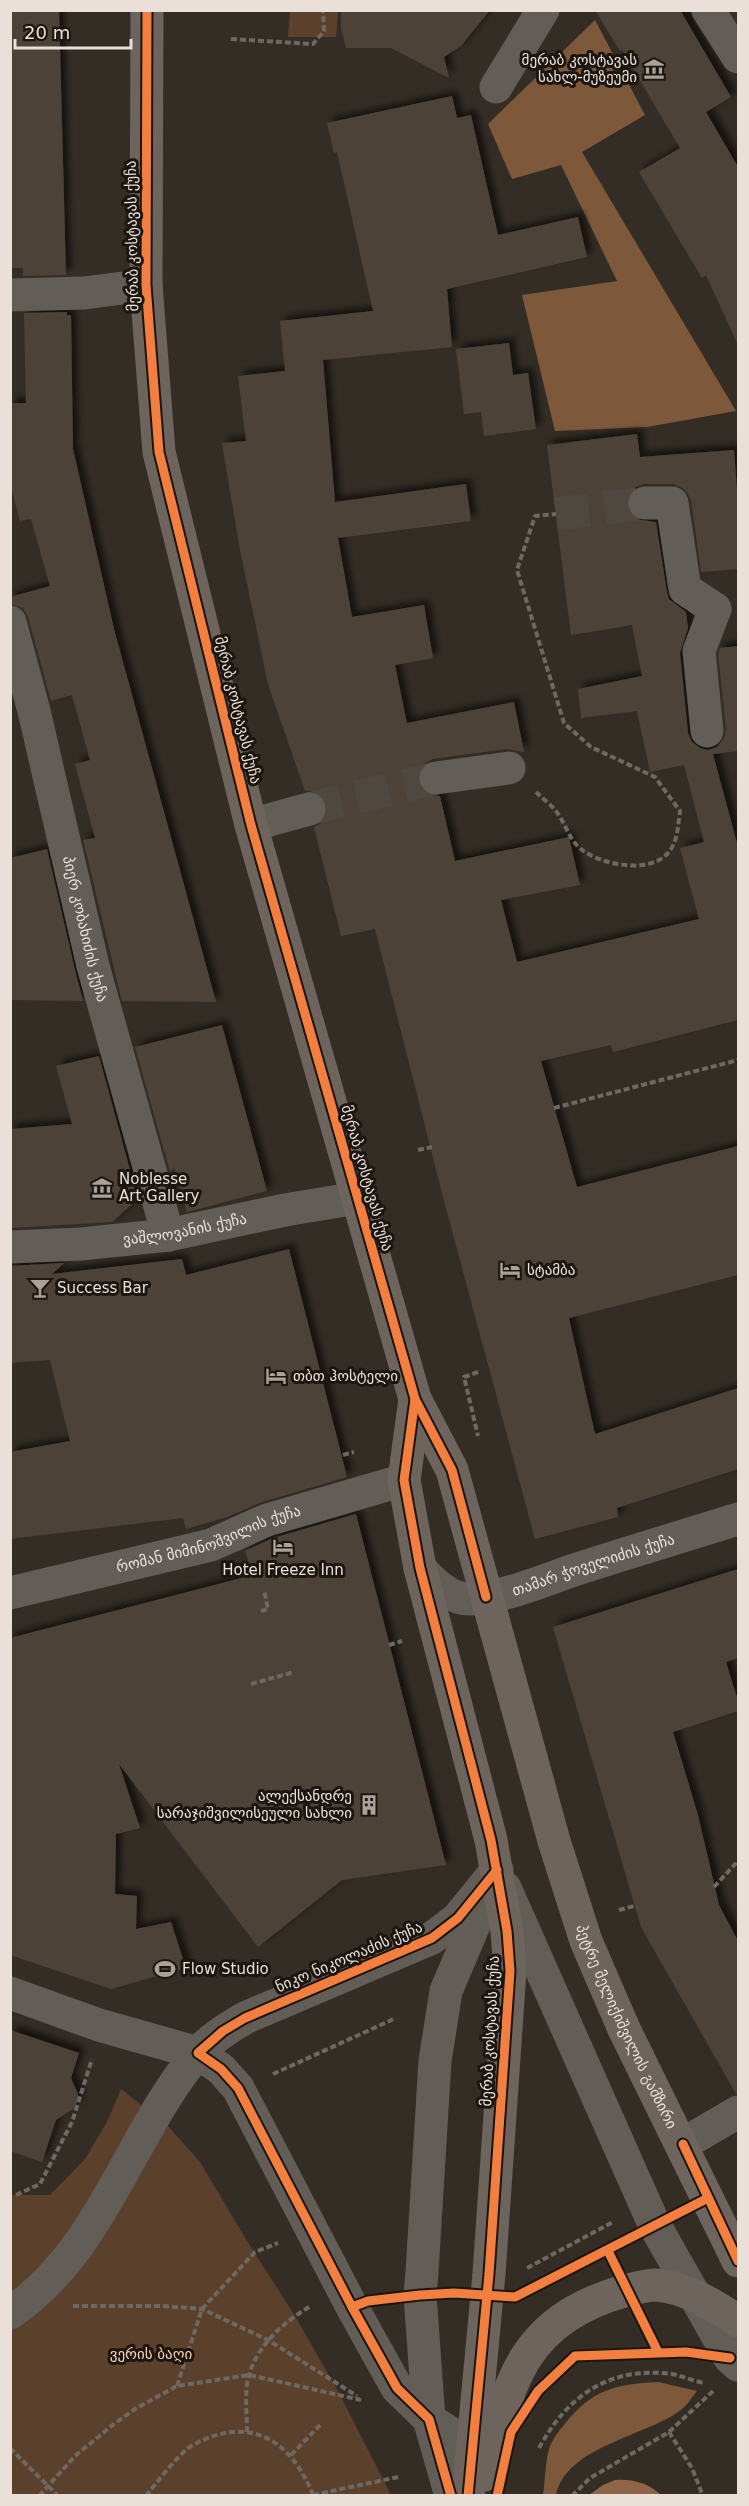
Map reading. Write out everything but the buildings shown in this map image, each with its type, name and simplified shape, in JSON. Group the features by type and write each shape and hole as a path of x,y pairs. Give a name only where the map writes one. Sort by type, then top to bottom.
{"main road":[{"name":"მერაბ კოსტავას ქუჩა","path":"147,10 146,285 159,452 250,825 416,1399 452,1470 568,1888"},
{"name":"მერაბ კოსტავას ქუჩა","path":"416,1399 404,1479 420,1568 497,1870 507,1931 510,1971 489,2274 468,2496"},
{"name":"პეტრე მელიქიშვილის გამზირი","path":"568,1888 602,1982 683,2144 738,2261"},
{"path":"478,2496 511,2389 524,2361 540,2337 556,2322 599,2298 654,2285 672,2288 694,2297 719,2308 738,2321"}],"street":[{"path":"496,87 543,10"},
{"path":"708,10 738,57"},
{"path":"10,295 84,293 146,285"},
{"path":"645,502 672,503 685,589 727,609 699,651 707,731"},
{"name":"პიერ კობახიძის ქუჩა","path":"10,622 34,711 93,966 168,1235"},
{"path":"436,778 509,768"},
{"path":"250,825 309,809"},
{"name":"ვაშლოვანის ქუჩა","path":"10,1247 81,1245 168,1235 285,1210 357,1198"},
{"name":"რომან მიმინოშვილის ქუჩა","path":"10,1593 211,1545 267,1520 404,1479"},
{"name":"თამარ ჭოველიძის ქუჩა","path":"420,1568 433,1583 451,1594 467,1599 486,1597 738,1519"},
{"path":"497,1870 645,2205 694,2297 730,2358 738,2365"},
{"name":"ნიკო ნიკოლაძის ქუჩა","path":"17,2309 48,2282 83,2238 155,2114 198,2053 223,2031 245,2018 432,1938 458,1918 497,1870"},
{"name":"მერაბ კოსტავას ქუჩა","path":"451,2496 429,2419 420,2295 435,2061 446,1991 497,1870"},
{"path":"10,1993 99,2025 198,2053 221,2069 238,2088 352,2307 397,2388 429,2419 472,2448"},
{"path":"683,2144 738,2112"}],"path":[{"path":"231,39 313,44 324,31 323,10"},
{"path":"509,768 557,812 581,849 618,866 646,865 667,854 677,835 680,811 655,777 591,747 564,723 517,570 535,516 556,514"},
{"path":"554,1108 738,1060"},
{"path":"418,1150 432,1147"},
{"path":"478,1372 464,1377 480,1442"},
{"path":"343,1455 354,1452"},
{"path":"261,1611 268,1609 264,1590"},
{"path":"389,1645 402,1641"},
{"path":"251,1684 294,1672"},
{"path":"714,1887 738,1862"},
{"path":"619,1910 634,1906"},
{"path":"265,2078 396,2018"},
{"path":"16,2195 40,2184 72,2122 93,2056"},
{"path":"522,2270 538,2264 645,2205"},
{"path":"177,2386 202,2309 255,2252 282,2242"},
{"path":"247,2432 249,2375 257,2356 268,2340 295,2316 315,2304"},
{"path":"17,2309 202,2309 268,2340 366,2402 249,2375 177,2386 135,2409 114,2424 75,2456 39,2496"},
{"path":"539,2448 552,2424 577,2399 615,2376 644,2372 674,2374 705,2384"},
{"path":"572,2496 590,2478 669,2432 716,2388"},
{"path":"291,2455 320,2425"},
{"path":"146,2496 192,2445 221,2435 247,2432 272,2439 291,2455 306,2478 312,2495 398,2476"},
{"path":"669,2432 692,2468 703,2496"},
{"path":"10,2448 58,2496"}],"green space":[{"path":"290,11 338,11 336,37 288,37"},
{"name":"ვერის ბაღი","path":"121,2089 168,2126 200,2162 295,2316 339,2393 391,2495 11,2496 11,2195 50,2195 85,2159 107,2122"}],"shaded area":[{"path":"595,20 645,115 582,152 736,411 647,427 555,431 522,295 617,281 561,165 512,179 488,124"},
{"path":"658,2382 697,2391 684,2407 668,2418 592,2453 576,2464 563,2478 556,2495 543,2495 550,2446 574,2413 605,2391 616,2387"},
{"path":"615,2480 640,2483 651,2487 661,2495 589,2495"}],"tunnel":[{"path":"556,514 645,503"},
{"path":"309,809 436,778"}],"cycle path":[{"path":"147,10 146,285 159,452 251,825 415,1399 452,1470 486,1597"},
{"path":"415,1399 404,1480 420,1568 491,1840 507,1931 510,1971 489,2274 468,2496"},
{"path":"451,2496 429,2419 397,2388 352,2307 238,2088 221,2069 198,2053 223,2031 245,2018 432,1938 458,1918 497,1870"},
{"path":"683,2144 738,2261"},
{"path":"352,2307 368,2301 420,2295 454,2293 515,2297 708,2198"},
{"path":"608,2251 658,2352"},
{"path":"497,2496 511,2432 538,2391 575,2356 686,2352 730,2358"}],"place":[{"name":"მერაბ კოსტავას სახლ-მუზეუმი","path":"654,69"},
{"name":"Noblesse Art Gallery","path":"102,1188"},
{"name":"სტამბა","path":"510,1270"},
{"name":"Success Bar","path":"40,1288"},
{"name":"თბთ ჰოსტელი","path":"276,1376"},
{"name":"Hotel Freeze Inn","path":"283,1547"},
{"name":"ალექსანდრე სარაჯიშვილისეული სახლი","path":"369,1805"},
{"name":"Flow Studio","path":"165,1969"}]}
